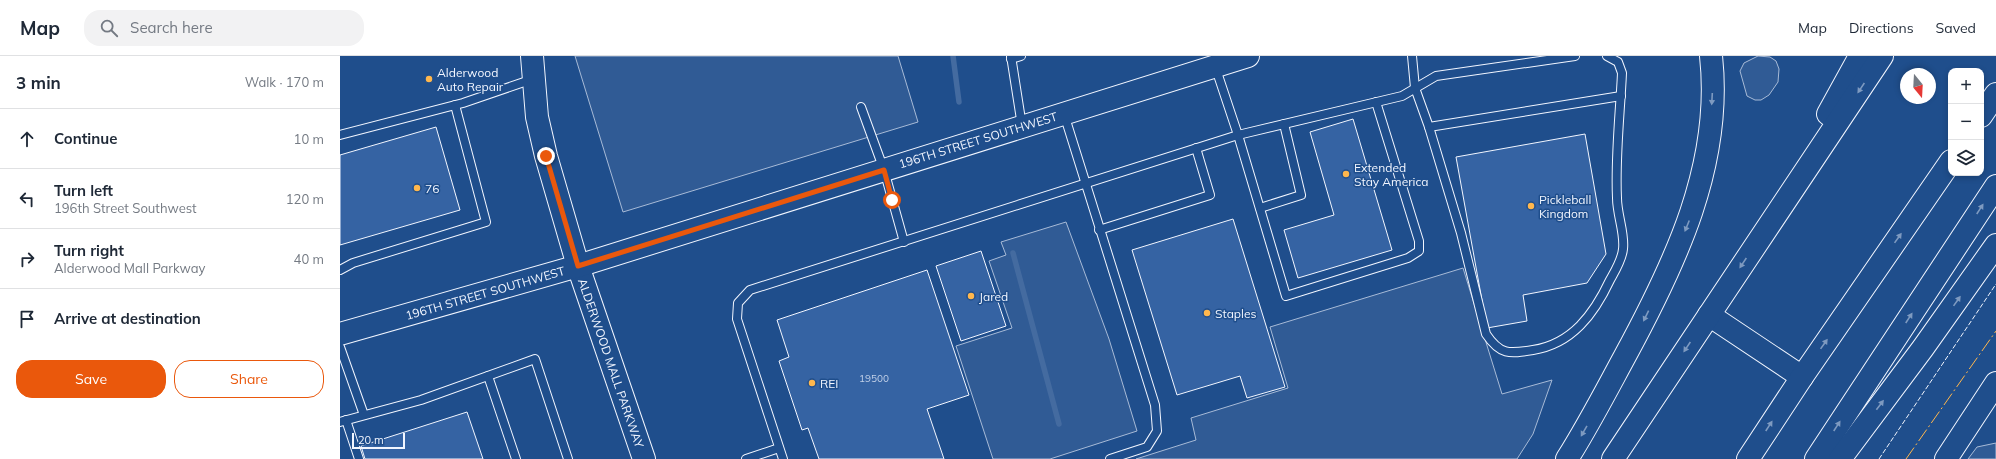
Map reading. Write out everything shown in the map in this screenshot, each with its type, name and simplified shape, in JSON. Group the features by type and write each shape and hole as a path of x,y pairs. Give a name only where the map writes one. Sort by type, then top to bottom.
{"main road":[{"name":"ALDERWOOD MALL PARKWAY","path":"532,56 537,117 546,156 578,266 644,459"},
{"name":"196TH STREET SOUTHWEST","path":"340,334 578,266 1064,114 1213,61 1248,56"},
{"path":"1567,459 1585,430 1639,330 1674,257 1694,207 1703,177 1708,147 1713,97 1711,56"},
{"path":"1765,231 1860,56"},
{"path":"1613,459 1882,56"},
{"path":"1984,112 1996,94"},
{"path":"1748,459 1802,376 1948,165"},
{"path":"1816,459 1996,186"},
{"path":"1840,459 1996,245"},
{"path":"1709,315 1802,376"},
{"path":"1946,459 1996,383"}],"lane":[{"path":"1021,56 1011,57 1022,127"},
{"path":"1412,56 1415,88 1429,127 1461,233 1486,334 1494,345 1500,350 1515,353 1554,345 1565,339 1576,330 1591,314 1601,300 1619,263 1623,250 1616,197 1622,73 1618,62 1608,56"},
{"path":"783,459 737,319 738,303 750,290 1085,185 1238,135 1402,96 1436,76 1576,56"},
{"path":"1213,61 1238,135 1286,296 1408,258 1420,251 1419,241 1376,102"},
{"path":"340,135 455,105 533,79"},
{"path":"1429,127 1621,96"},
{"path":"340,270 353,263 486,222 455,105"},
{"path":"860,107 884,170 904,242"},
{"path":"1064,114 1155,405 1157,431 1147,447 1110,459"},
{"path":"1260,208 1301,195 1284,124"},
{"path":"1100,230 1210,195 1196,148"},
{"path":"340,347 364,415"},
{"path":"359,459 343,421 421,400 535,359 568,459"},
{"path":"488,376 516,459"},
{"path":"746,459 779,448"}],"shaded area":[{"path":"575,56 898,56 918,122 623,212"},
{"path":"1758,56 1770,57 1776,61 1779,69 1778,82 1769,95 1761,100 1755,100 1747,96 1740,71 1744,63"},
{"path":"1066,222 1109,339 1137,431 1050,459 993,459 956,346 1012,328 989,261 1006,255 1001,242"},
{"path":"1463,268 1502,394 1552,380 1533,434 1517,459 1136,459 1196,440 1191,418 1288,388 1270,327"},
{"path":"1996,443 1996,459 1968,459 1977,447"}],"building":[{"name":"Extended Stay America","path":"1353,119 1392,250 1298,278 1284,230 1334,215 1310,132"},
{"path":"436,127 460,210 340,245 340,155"},
{"name":"Pickleball Kingdom","path":"1585,134 1606,254 1587,283 1523,295 1527,321 1487,328 1456,157"},
{"name":"Staples","path":"1233,219 1285,387 1247,398 1240,376 1177,395 1132,250"},
{"name":"Jared","path":"981,251 1006,326 961,341 936,266"},
{"path":"927,270 969,395 927,409 944,459 819,459 808,428 802,430 779,361 789,357 777,320"},
{"path":"467,412 483,459 365,459 361,446"}],"waterway":[{"path":"953,56 959,102"},
{"path":"1013,253 1059,424"}],"fence":[{"path":"1879,459 1996,284"}],"power":[{"path":"1906,459 1996,331"}],"place":[{"name":"Alderwood Auto Repair","path":"429,79"},
{"name":"Extended Stay America","path":"1346,174"},
{"name":"76","path":"417,188"},
{"name":"Pickleball Kingdom","path":"1531,206"},
{"name":"Jared","path":"971,296"},
{"name":"Staples","path":"1207,313"},
{"name":"REI","path":"812,383"}],"route":[{"path":"546,156 578,266 884,170 892,200"}]}
